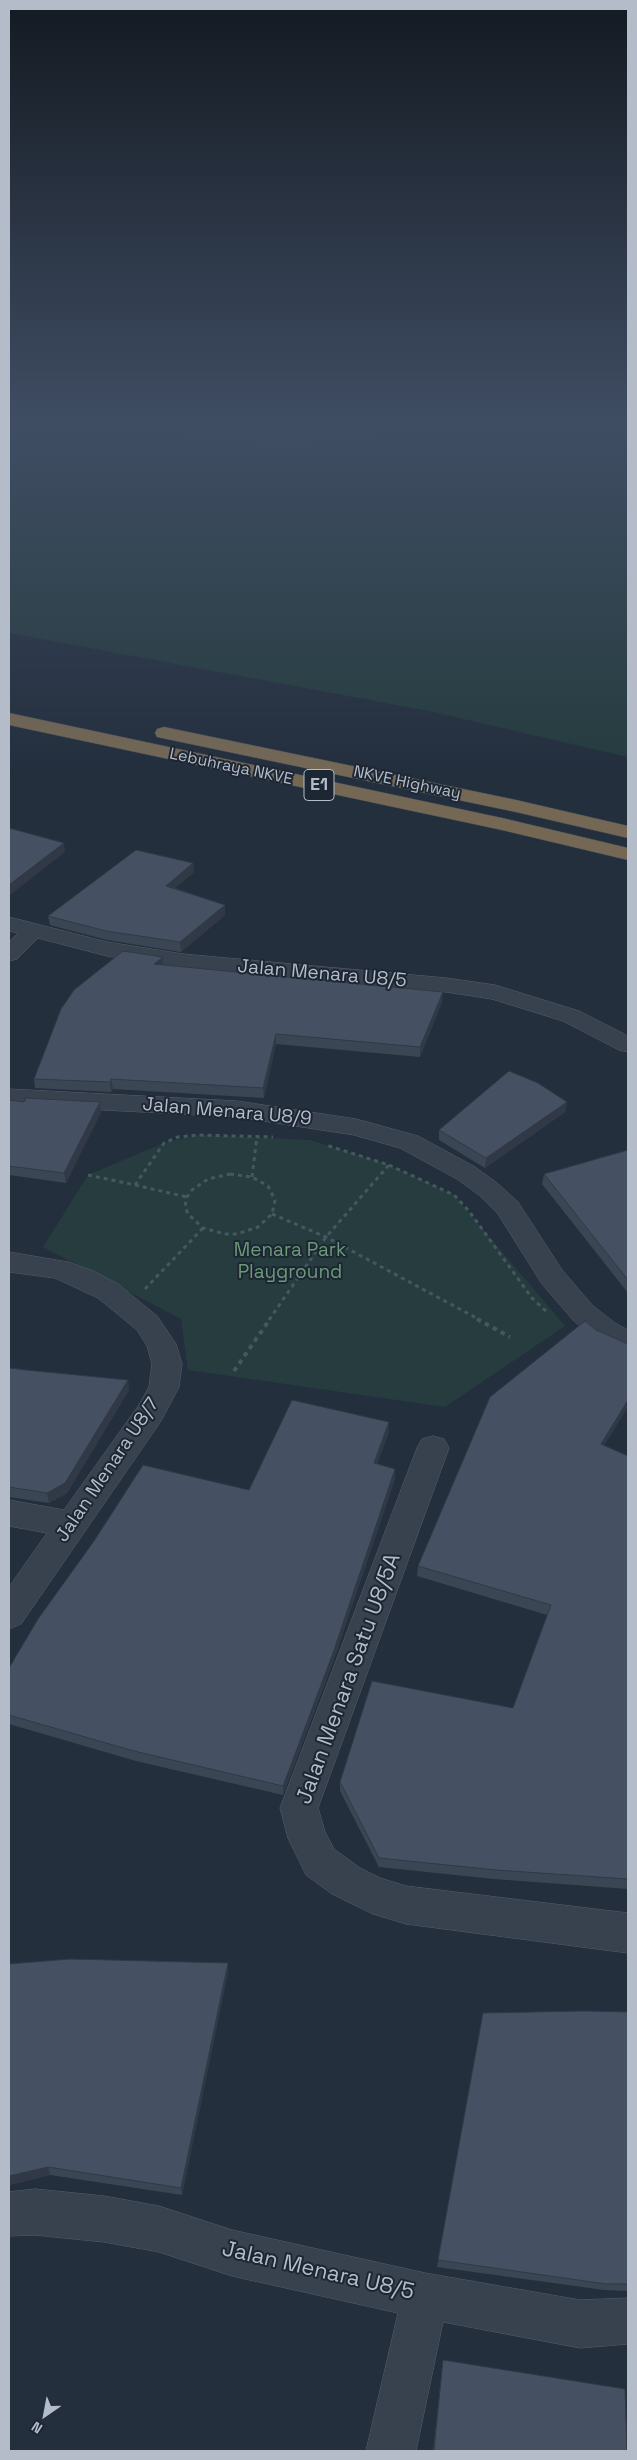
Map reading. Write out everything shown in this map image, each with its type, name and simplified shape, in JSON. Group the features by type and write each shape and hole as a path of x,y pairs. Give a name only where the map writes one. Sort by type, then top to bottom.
{"highway":[{"path":"9,700 47,708"},
{"name":"Lebuhraya NKVE","path":"9,719 492,822 628,854"},
{"name":"NKVE Highway","path":"142,728 516,806 628,832"}],"street":[{"name":"Jalan Menara U8/5","path":"9,924 107,949 182,961 446,985 495,992 571,1016 628,1044"},
{"path":"9,954 33,930"},
{"name":"Jalan Menara U8/9","path":"9,1096 237,1109 356,1127 409,1142 466,1173 488,1189 508,1208 552,1277 583,1313 605,1331 628,1343"},
{"name":"Jalan Menara U8/7","path":"9,1262 58,1269 83,1278 108,1291 147,1323 161,1344 167,1364 164,1387 150,1413 9,1614"},
{"name":"Jalan Menara Satu U8/5A","path":"433,1448 299,1808 307,1838 320,1862 346,1881 373,1895 406,1905 628,1933"},
{"path":"9,1513 72,1525"},
{"name":"Jalan Menara U8/5","path":"9,2214 35,2212 159,2229 232,2253 425,2296 580,2324 628,2322"},
{"path":"391,2451 425,2296"}],"path":[{"path":"135,1185 164,1143 178,1137 198,1135 275,1137"},
{"path":"252,1177 257,1136"},
{"path":"319,1143 389,1165 454,1195 469,1210 532,1298 550,1315"},
{"path":"234,1371 326,1238 389,1165"},
{"path":"230,1174 252,1177 261,1181 272,1193 275,1207 272,1214 258,1227 237,1234 225,1234 203,1228 188,1214 186,1206 187,1197 192,1190 208,1179 230,1174"},
{"path":"88,1175 187,1197"},
{"path":"272,1214 326,1238 510,1337"},
{"path":"128,1306 203,1228"}],"green space":[{"path":"9,541 628,541 628,757 429,711 9,633"},
{"name":"Menara Park Playground","path":"198,1135 310,1140 389,1165 454,1195 565,1326 445,1407 188,1370 181,1319 43,1247 88,1175 164,1143"}],"building":[{"path":"9,828 64,843 9,885"},
{"path":"136,850 193,863 166,886 225,905 180,942 106,931 48,916"},
{"path":"123,951 163,957 154,964 443,992 420,1047 276,1034 263,1088 111,1079 110,1082 34,1079 61,1009 74,990"},
{"path":"509,1071 538,1083 567,1102 486,1158 439,1130"},
{"path":"26,1098 100,1102 64,1173 9,1166 9,1100 24,1102"},
{"path":"628,1150 628,1280 544,1174"},
{"path":"585,1321 596,1330 628,1344 628,1400 601,1444 628,1456 628,1879 496,1870 379,1858 340,1782 372,1681 513,1708 551,1605 418,1566 490,1397"},
{"path":"9,1368 128,1380 65,1483 47,1493 9,1487"},
{"path":"292,1400 389,1422 374,1463 395,1469 333,1653 283,1786 134,1751 9,1715 9,1668 38,1619 94,1541 143,1465 249,1490"},
{"path":"70,1959 228,1963 181,2188 48,2167 9,2176 9,1964"},
{"path":"628,2012 628,2284 606,2284 438,2260 483,2013"},
{"path":"443,2360 625,2389 627,2451 434,2451"}]}
